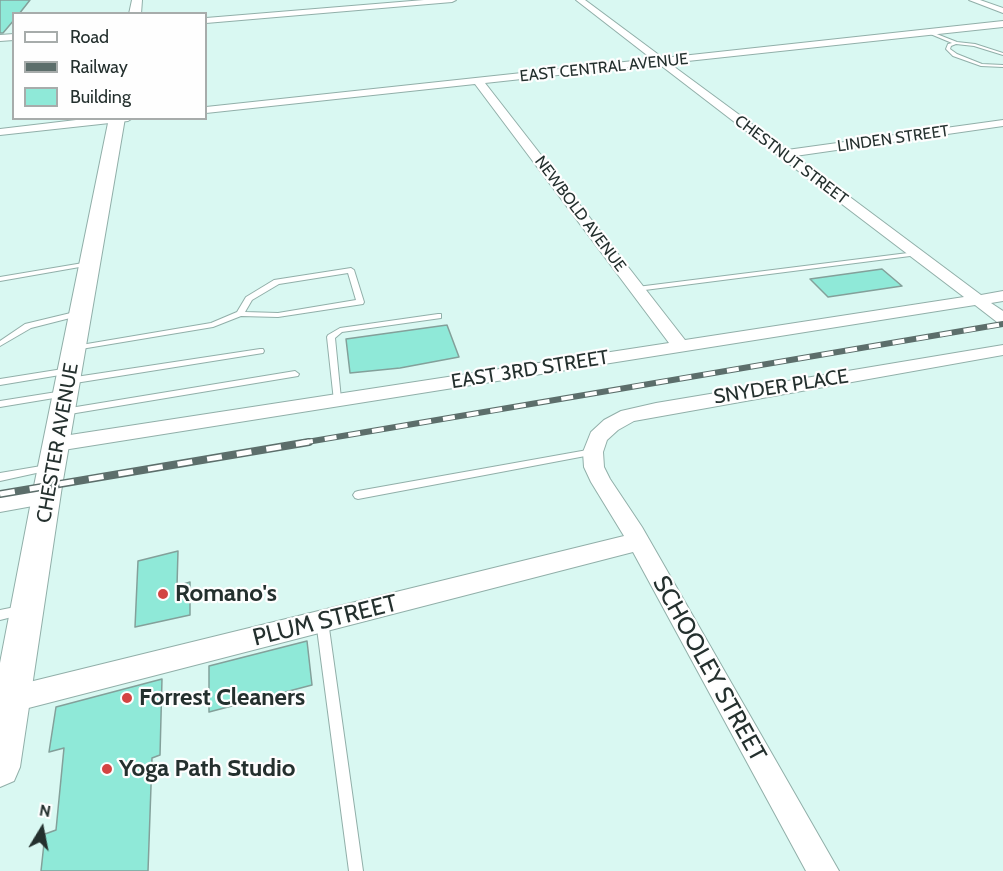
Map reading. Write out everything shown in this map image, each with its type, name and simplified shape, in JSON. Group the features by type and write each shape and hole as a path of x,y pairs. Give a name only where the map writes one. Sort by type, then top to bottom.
{"main road":[{"name":"CHESTER AVENUE","path":"0,767 8,709 14,612 52,469 90,264 121,120"}],"street":[{"path":"207,21 452,0"},
{"name":"CHESTNUT STREET","path":"580,0 1003,319"},
{"path":"973,0 1003,11"},
{"name":"EAST CENTRAL AVENUE","path":"207,110 1003,24"},
{"name":"NEWBOLD AVENUE","path":"478,81 681,347"},
{"path":"0,132 112,120"},
{"name":"LINDEN STREET","path":"784,154 1003,123"},
{"name":"EAST 3RD STREET","path":"0,504 52,469 337,399 1003,296"},
{"name":"SNYDER PLACE","path":"593,459 598,437 611,425 628,416 656,409 1003,350"},
{"name":"SCHOOLEY STREET","path":"593,459 823,871"},
{"name":"PLUM STREET","path":"8,709 322,621 638,542"}],"lane":[{"path":"928,32 956,43 975,45 1003,54"},
{"path":"956,43 949,45 948,49 955,55 981,65 1003,66"},
{"path":"637,289 916,254"},
{"path":"0,279 90,264"},
{"path":"75,348 213,325 240,314 278,315 360,302 351,270 277,282 249,300 240,314"},
{"path":"0,344 28,326 82,312"},
{"path":"337,399 331,337 340,330 438,316"},
{"path":"0,404 260,351"},
{"path":"0,381 68,389 295,374"},
{"path":"358,495 593,459"},
{"path":"0,477 52,469"},
{"path":"322,621 356,871"}],"building":[{"path":"0,0 30,0 21,12 12,12 12,22 3,33 0,33"},
{"path":"882,269 902,286 828,297 810,279"},
{"path":"447,325 459,357 400,368 350,373 346,339"},
{"name":"Romano's","path":"178,551 177,586 190,582 190,615 135,627 138,561"},
{"path":"307,641 312,685 209,712 209,666"},
{"path":"162,679 160,755 152,758 148,871 41,871 45,834 56,830 64,748 49,752 56,707"}],"railway":[{"path":"301,443 1003,324"},
{"path":"0,494 309,442"}],"place":[{"name":"Romano's","path":"163,594"},
{"name":"Forrest Cleaners","path":"127,698"},
{"name":"Yoga Path Studio","path":"107,769"}]}
